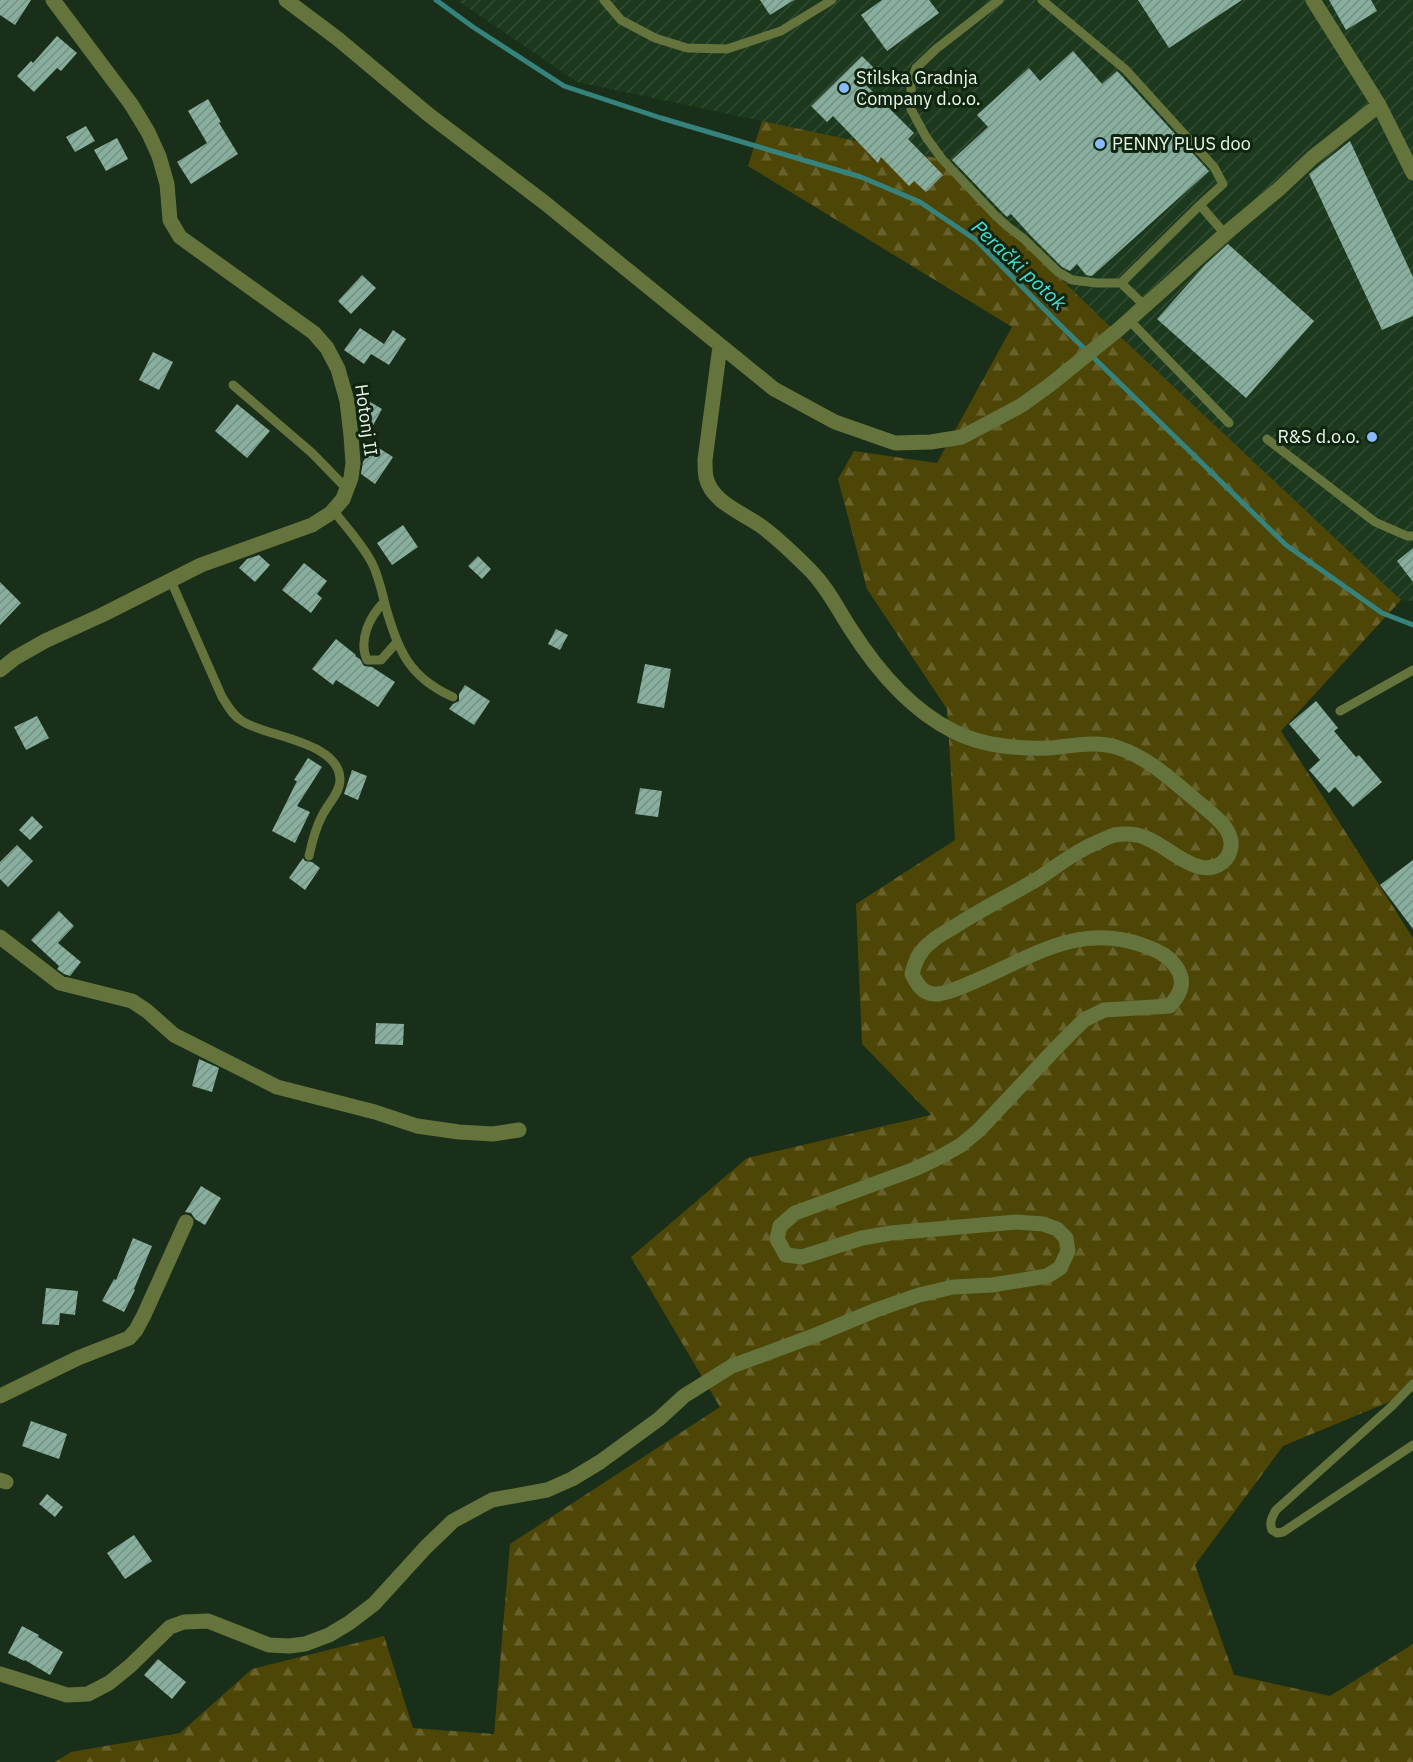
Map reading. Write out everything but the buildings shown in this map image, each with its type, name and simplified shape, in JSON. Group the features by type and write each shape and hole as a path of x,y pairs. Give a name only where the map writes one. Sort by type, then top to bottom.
{"street":[{"name":"Hotonj II","path":"0,670 15,657 45,641 201,566 312,525 333,510 343,499 351,477 353,463 347,401 338,369 327,348 314,333 180,237 170,220 167,184 159,156 148,132 131,104 53,0"},
{"path":"286,0 338,39 429,116 545,203 774,389 835,422 895,442 931,442 962,437 1022,405 1124,324 1312,158 1379,105"},
{"path":"1313,0 1379,105 1413,172"},
{"path":"0,1674 67,1695 88,1694 109,1683 130,1666 170,1627 184,1622 208,1621 269,1645 305,1644 329,1635 374,1604 453,1521 492,1500 547,1490 572,1479 600,1462 659,1419 684,1396 732,1366 920,1295 953,1287 1047,1276 1060,1268 1068,1251 1066,1238 1058,1229 1043,1224 1016,1222 891,1233 802,1257 786,1255 777,1239 780,1226 795,1213 915,1169 961,1145 979,1130 1084,1020 1104,1010 1170,1006 1180,994 1182,977 1175,964 1167,956 1132,942 1111,937 1089,937 1068,941 961,987 935,994 919,988 912,974 916,959 930,942 1039,877 1068,856 1114,835 1136,835 1159,844 1200,867 1215,867 1225,861 1231,848 1229,834 1220,820 1153,766 1117,747 1099,744 1030,748 1001,746 947,729 910,703 867,652 816,575 784,544 760,525 732,509 714,493 706,478 705,460 720,346"},
{"path":"0,937 60,982 132,1001 174,1035 277,1087 375,1112 417,1126 493,1134 519,1130"},
{"path":"0,1396 78,1358 129,1338 144,1315 186,1222"}],"lane":[{"path":"604,0 621,20 654,38 687,48 727,49 781,31 832,0"},
{"path":"999,0 936,50 916,69 911,83 911,109 926,137 942,159 1007,226 1058,272 1072,280 1120,283 1145,306"},
{"path":"1042,0 1126,70 1214,167 1222,184 1120,283"},
{"path":"1200,205 1225,234"},
{"path":"1124,324 1229,423"},
{"path":"233,385 312,453 347,489"},
{"path":"1267,439 1375,522 1407,536 1413,536"},
{"path":"333,510 371,563 397,642 407,662 420,678 453,697"},
{"path":"171,580 222,697 232,714 244,723 315,748 330,758 338,769 340,781 314,833 309,856"},
{"path":"384,602 376,610 368,627 363,651 367,660 381,660 397,642"},
{"path":"1340,711 1413,670"},
{"path":"1413,1384 1392,1406 1276,1510 1271,1519 1272,1530 1277,1533 1283,1532 1413,1445"}],"shaded area":[{"path":"457,0 1413,0 1413,601 1401,600 1150,365 936,158 577,82"}],"green space":[{"path":"762,121 936,158 1126,342 1401,600 1281,731 1413,938 1413,1392 1283,1446 1195,1565 1234,1675 1330,1696 1413,1644 1413,1762 55,1762 71,1752 180,1733 252,1669 384,1636 413,1728 494,1734 510,1544 720,1407 631,1257 747,1158 931,1115 862,1044 856,904 955,840 947,709 867,589 838,479 854,451 937,463 1012,327 748,166"}],"waterway":[{"name":"Perački potok","path":"436,0 564,86 661,118 861,177 920,202 976,240 1286,545 1382,613 1413,625"}],"place":[{"name":"Stilska Gradnja Company d.o.o.","path":"844,88"},
{"name":"PENNY PLUS doo","path":"1100,144"},
{"name":"R&S d.o.o.","path":"1372,437"}]}
